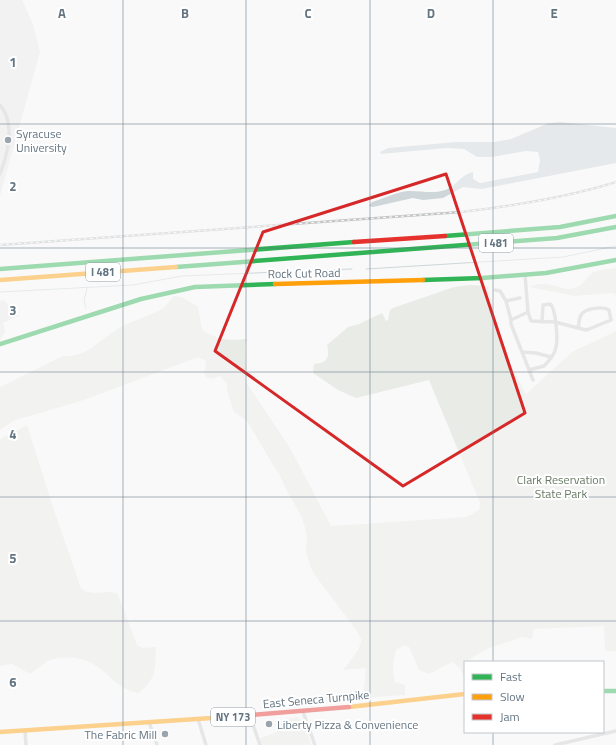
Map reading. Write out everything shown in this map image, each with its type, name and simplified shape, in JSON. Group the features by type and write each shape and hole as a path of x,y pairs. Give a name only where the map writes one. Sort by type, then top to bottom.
{"main road":[{"name":"I 481","path":"0,269 560,227 616,216"},
{"name":"I 481","path":"0,280 557,238 616,227"},
{"name":"Rock Cut Road","path":"0,344 141,299 195,287 525,275 585,267 616,260"},
{"path":"604,691 616,690"},
{"name":"East Seneca Turnpike","path":"0,732 303,712 464,694"}],"street":[{"path":"0,105 7,115 9,126 8,145 0,174"},
{"path":"525,275 528,312 531,321 555,322 578,328 589,329 611,320 609,310 605,308 585,311 580,316 578,328"},
{"path":"495,290 500,291 506,301 512,320 511,324 533,380"},
{"path":"506,301 520,298"},
{"path":"529,370 544,366 556,348 554,308 548,303 543,305 542,308 542,322"},
{"path":"512,320 528,312"},
{"path":"522,352 536,353 551,357"},
{"path":"303,712 315,745"},
{"path":"250,716 260,745"},
{"path":"198,719 206,745"},
{"path":"148,722 157,745"},
{"path":"25,730 26,745"},
{"path":"555,745 616,731"}],"highlighted area":[{"path":"446,174 525,413 403,486 215,351 263,232"}],"shaded area":[{"name":"Syracuse University","path":"0,0 22,0 33,24 40,52 0,196"},
{"path":"560,122 616,128 616,163 482,189 463,187 443,198 423,200 413,198 373,207 369,206 372,202 402,192 432,192 445,190 453,186 464,176 473,172 473,179 480,183 538,172 540,160 538,152 526,151 492,157 477,157 464,149 447,148 381,154 380,152 388,148 456,142 494,142 511,139 549,123"},
{"path":"4,300 19,316 3,323 5,332 0,340 0,301"}],"green space":[{"path":"1,123 6,132 0,158 0,124"},
{"path":"616,268 616,295 613,293 575,296 529,287 536,284 549,284 565,289 575,288 581,285 589,275 594,272"},
{"name":"Clark Reservation State Park","path":"470,285 488,286 502,347 526,394 572,352 616,331 616,651 605,651 604,626 534,629 532,639 522,637 487,649 467,661 464,661 464,678 460,668 452,662 429,674 419,670 409,647 404,645 396,650 393,670 395,682 405,685 405,695 363,698 366,668 343,670 354,656 361,643 361,639 312,570 306,552 307,536 304,525 279,474 247,421 234,412 227,391 227,384 220,376 211,379 206,377 204,372 206,361 200,358 193,359 84,400 13,421 0,430 0,387 63,356 71,356 85,352 121,327 162,309 174,296 182,297 198,307 202,330 223,339 247,339 245,345 246,382 290,448 331,526 466,517 479,510 480,503 429,380 356,398 338,390 313,373 314,364 327,359 327,345 348,327 359,324 382,313 386,321 388,320 390,310 393,308 454,287"},
{"path":"27,425 81,588 85,591 95,593 114,592 118,594 137,645 143,648 156,647 154,673 149,683 138,693 117,683 94,665 75,658 61,658 48,661 30,674 12,664 0,666 0,439"},
{"path":"297,717 305,726 311,745 262,745 260,738 277,732 276,720"}],"waterway":[{"path":"366,269 563,257 616,246"},
{"path":"0,292 133,285 182,276 352,269"},
{"path":"86,308 84,301 87,288"}],"railway":[{"path":"0,245 461,212 539,201 578,193 616,182"}],"traffic: fast":[{"path":"445,236 560,227 616,216"},
{"path":"176,267 557,238 616,227"},
{"path":"0,269 354,242"},
{"path":"423,280 482,278 546,273 616,260"},
{"path":"0,344 141,299 195,287 275,284"},
{"path":"604,691 616,691"}],"traffic: slow":[{"path":"0,280 176,267"},
{"path":"275,284 423,280"},
{"path":"349,707 464,694"},
{"path":"0,732 227,717"}],"traffic: jam":[{"path":"354,242 445,236"},
{"path":"227,717 349,707"}],"place":[{"name":"Syracuse University","path":"8,140"},
{"name":"Liberty Pizza & Convenience","path":"269,724"},
{"name":"The Fabric Mill","path":"165,734"}]}
